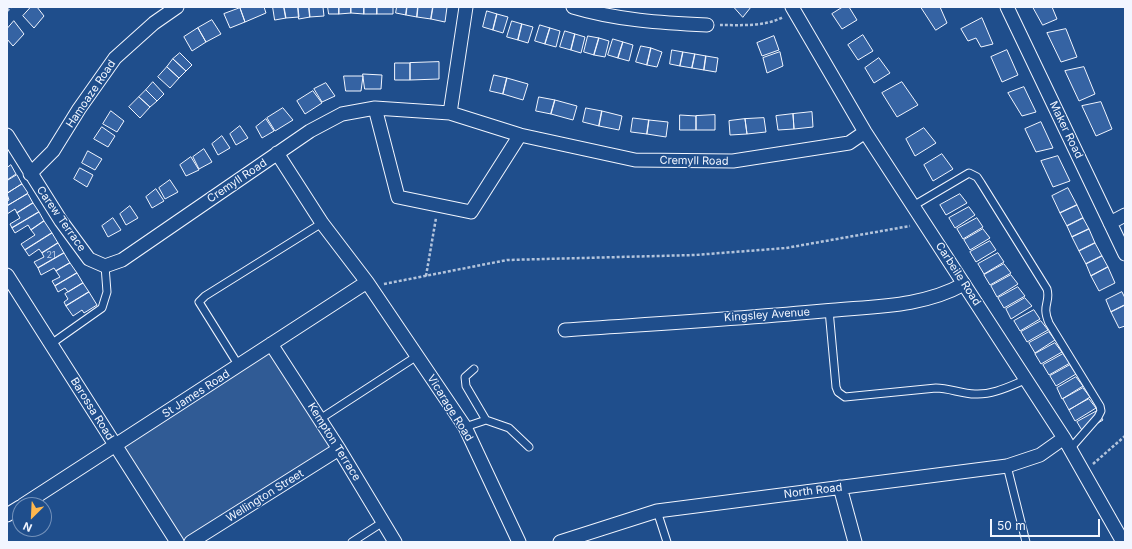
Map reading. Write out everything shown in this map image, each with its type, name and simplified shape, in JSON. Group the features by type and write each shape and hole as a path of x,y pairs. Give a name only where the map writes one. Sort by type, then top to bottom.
{"street":[{"name":"Hamoaze Road","path":"30,174 53,151 79,109 115,58 154,22 177,7"},
{"path":"450,113 466,7"},
{"path":"573,7 596,14 672,24 707,25"},
{"name":"Maker Road","path":"1007,7 1125,254"},
{"name":"Carbeile Road","path":"793,9 865,132 1067,443 1123,542"},
{"path":"375,108 398,197 471,212 520,135"},
{"name":"Cremyll Road","path":"105,266 122,260 310,131 342,114 375,108 450,113 520,135 635,160 733,161 849,143 865,132"},
{"name":"Carew Terrace","path":"7,135 30,174 89,259 105,266"},
{"name":"Vicarage Road","path":"277,153 322,223 370,287 465,427 519,542"},
{"path":"1110,223 1125,215"},
{"name":"Barossa Road","path":"7,275 177,542"},
{"name":"Kingsley Avenue","path":"566,330 916,303 948,294 964,284"},
{"name":"St James Road","path":"35,497 271,344 370,287"},
{"name":"Kempton Terrace","path":"271,344 339,449 396,542"},
{"name":"North Road","path":"560,542 576,539 657,511 1007,466 1040,455 1067,443"},
{"name":"Wellington Street","path":"192,542 339,449"},
{"path":"840,487 855,542"}],"lane":[{"path":"912,206 969,173 977,177 981,183 1047,289 1049,295 1045,307 1047,319 1100,406 1101,411 1098,417 1067,443"},
{"path":"239,366 199,302 204,296 322,223"},
{"path":"51,344 102,308 107,292 105,266"},
{"path":"829,310 836,387 841,395 845,396 936,388 950,388 973,394 985,394 1026,380"},
{"path":"320,419 417,356"},
{"path":"474,369 465,377 466,386 486,420"},
{"path":"465,427 486,420 509,428 529,447"},
{"path":"1007,466 1026,542"},
{"path":"657,511 667,542"},
{"path":"352,542 383,522"}],"path":[{"path":"7,11 11,7"},
{"path":"707,25 748,25 777,20 793,9"},
{"path":"426,276 438,205"},
{"path":"370,287 507,260 695,254 786,248 925,224"},
{"path":"1083,472 1125,436"}],"shaded area":[{"path":"271,349 335,448 187,542 180,542 122,448"}],"building":[{"path":"31,7 37,7 44,16 34,28 23,16"},
{"path":"264,7 266,13 245,22 240,8"},
{"path":"273,7 284,7 286,18 275,20"},
{"path":"284,7 298,7 299,17 286,18"},
{"path":"298,7 309,7 310,17 299,19"},
{"path":"309,7 323,7 324,16 310,17"},
{"path":"328,7 339,7 339,14 329,14"},
{"path":"339,7 351,7 351,13 339,14"},
{"path":"351,7 364,7 364,14 351,13"},
{"path":"364,7 377,7 377,14 364,14"},
{"path":"377,7 393,7 393,14 377,14"},
{"path":"397,7 407,7 406,15 396,13"},
{"path":"407,7 418,7 417,17 406,15"},
{"path":"418,7 433,7 431,19 417,17"},
{"path":"433,7 447,7 445,22 431,19"},
{"path":"734,7 751,7 743,17"},
{"path":"843,7 849,7 857,20 842,29 832,14"},
{"path":"921,7 940,7 947,23 936,30"},
{"path":"1033,7 1052,7 1057,19 1043,25"},
{"path":"240,8 245,22 230,28 224,14"},
{"path":"487,11 497,14 493,30 483,27"},
{"path":"497,14 508,17 503,33 493,30"},
{"path":"982,18 993,44 981,47 976,38 968,41 961,29"},
{"path":"212,20 221,34 206,42 198,28"},
{"path":"14,21 24,34 13,46 7,39 7,29"},
{"path":"512,21 522,24 518,40 507,37"},
{"path":"522,24 533,27 528,43 518,40"},
{"path":"540,25 550,28 545,44 535,41"},
{"path":"198,28 206,42 192,51 184,37"},
{"path":"550,28 560,31 556,47 545,44"},
{"path":"1066,29 1077,57 1061,62 1047,33"},
{"path":"565,31 575,34 571,50 560,47"},
{"path":"575,34 585,37 581,53 571,50"},
{"path":"863,35 873,51 858,60 848,45"},
{"path":"588,36 599,38 594,55 584,52"},
{"path":"774,36 779,50 762,56 757,43"},
{"path":"599,38 609,41 605,57 594,55"},
{"path":"613,39 623,42 618,58 608,55"},
{"path":"623,42 633,45 629,61 618,58"},
{"path":"641,46 651,48 647,65 636,62"},
{"path":"651,48 662,52 657,67 647,65"},
{"path":"672,50 683,52 680,66 670,64"},
{"path":"1007,50 1018,75 1002,82 991,57"},
{"path":"683,52 695,54 692,68 680,66"},
{"path":"780,52 783,66 767,73 763,58"},
{"path":"180,53 192,65 186,71 173,59"},
{"path":"695,54 706,56 704,70 692,68"},
{"path":"706,56 718,58 716,72 704,70"},
{"path":"879,58 890,73 874,83 865,68"},
{"path":"173,59 186,71 179,78 167,67"},
{"path":"439,62 439,79 410,80 410,63"},
{"path":"395,63 410,63 410,80 395,80"},
{"path":"167,67 179,78 170,88 158,77"},
{"path":"1084,67 1095,94 1079,101 1065,71"},
{"path":"363,74 382,75 381,89 365,89"},
{"path":"494,75 507,78 503,94 490,91"},
{"path":"344,76 363,76 361,91 346,91"},
{"path":"507,78 528,84 523,100 503,94"},
{"path":"153,82 164,94 157,101 146,90"},
{"path":"902,82 918,105 897,117 882,93"},
{"path":"326,83 335,96 322,102 314,89"},
{"path":"1024,87 1036,112 1022,116 1008,93"},
{"path":"146,90 157,101 150,107 139,97"},
{"path":"313,91 322,103 305,114 297,101"},
{"path":"139,97 150,107 140,118 129,107"},
{"path":"539,97 555,100 551,114 536,111"},
{"path":"555,100 577,106 573,120 551,114"},
{"path":"1101,102 1112,129 1096,136 1082,106"},
{"path":"283,108 293,120 275,131 267,118"},
{"path":"586,108 602,111 599,126 583,122"},
{"path":"111,111 124,121 117,132 103,124"},
{"path":"602,111 622,116 619,130 599,126"},
{"path":"812,112 813,127 794,129 793,114"},
{"path":"793,114 794,129 778,130 776,116"},
{"path":"680,115 696,116 696,130 680,130"},
{"path":"715,115 715,130 696,130 696,116"},
{"path":"633,118 649,120 647,134 631,132"},
{"path":"764,118 766,132 747,134 745,119"},
{"path":"266,119 274,131 262,138 256,127"},
{"path":"745,119 747,134 730,135 729,121"},
{"path":"649,120 668,122 666,137 647,134"},
{"path":"1041,122 1053,148 1036,152 1025,129"},
{"path":"240,126 248,138 236,145 230,134"},
{"path":"102,127 115,136 108,147 94,139"},
{"path":"924,128 936,143 915,156 906,139"},
{"path":"222,136 230,148 218,155 212,144"},
{"path":"204,149 212,162 199,169 193,157"},
{"path":"88,151 102,159 95,170 82,163"},
{"path":"942,154 953,169 933,181 924,165"},
{"path":"1058,156 1070,181 1053,187 1041,161"},
{"path":"191,157 199,170 186,176 180,165"},
{"path":"11,165 16,174 7,180 7,168"},
{"path":"80,168 93,175 87,187 74,179"},
{"path":"17,175 22,184 7,193 7,181"},
{"path":"170,180 178,192 165,199 159,188"},
{"path":"22,184 28,193 7,206 7,201 9,200 7,194"},
{"path":"1068,188 1077,205 1060,213 1052,196"},
{"path":"156,189 164,201 152,208 146,197"},
{"path":"28,194 33,203 17,213 15,209 7,214 7,206"},
{"path":"960,194 967,203 946,215 940,205"},
{"path":"33,203 39,212 12,228 10,224 20,218 17,213"},
{"path":"1077,205 1083,218 1067,226 1060,213"},
{"path":"130,206 138,218 126,225 120,214"},
{"path":"969,207 975,215 955,228 949,218"},
{"path":"39,212 44,221 31,230 28,225 15,233 12,228"},
{"path":"113,218 121,230 108,237 102,226"},
{"path":"977,218 983,227 963,239 957,229"},
{"path":"1083,218 1089,229 1072,237 1067,226"},
{"path":"44,221 52,233 25,250 21,244 35,235 31,230"},
{"path":"983,229 990,238 970,250 964,240"},
{"path":"1089,229 1095,243 1079,251 1072,237"},
{"path":"52,233 58,243 42,253 39,249 29,256 25,250"},
{"path":"990,241 996,250 976,262 970,252"},
{"path":"58,243 64,253 38,268 34,262 44,257 42,253"},
{"path":"1095,243 1102,256 1086,264 1079,251"},
{"path":"64,253 70,263 56,271 54,268 41,275 38,268"},
{"path":"998,253 1004,262 984,274 978,264"},
{"path":"1102,256 1108,267 1091,276 1086,264"},
{"path":"70,263 77,273 55,286 52,281 60,277 56,271"},
{"path":"1004,264 1011,273 990,285 984,275"},
{"path":"1108,267 1115,283 1099,291 1091,276"},
{"path":"77,273 83,283 68,292 65,288 58,292 55,286"},
{"path":"1011,275 1018,284 997,297 991,286"},
{"path":"83,283 89,292 66,306 64,302 68,299 65,294"},
{"path":"1018,287 1025,296 1004,308 998,298"},
{"path":"89,292 97,305 84,313 82,310 73,316 66,306"},
{"path":"1122,292 1125,298 1125,305 1111,312 1106,300"},
{"path":"1025,298 1032,306 1011,319 1006,309"},
{"path":"1125,305 1125,326 1119,328 1111,312"},
{"path":"1034,310 1040,319 1020,331 1014,321"},
{"path":"1041,321 1048,330 1027,342 1021,332"},
{"path":"1049,332 1055,340 1035,353 1029,343"},
{"path":"1055,343 1062,352 1041,364 1035,354"},
{"path":"1063,354 1070,363 1049,375 1043,365"},
{"path":"1070,365 1076,374 1056,386 1050,376"},
{"path":"1076,377 1083,386 1062,399 1057,388"},
{"path":"1083,388 1090,397 1069,410 1063,399"},
{"path":"1089,399 1096,408 1075,421 1069,410"},
{"path":"1097,411 1103,420 1083,432 1077,422"}]}
